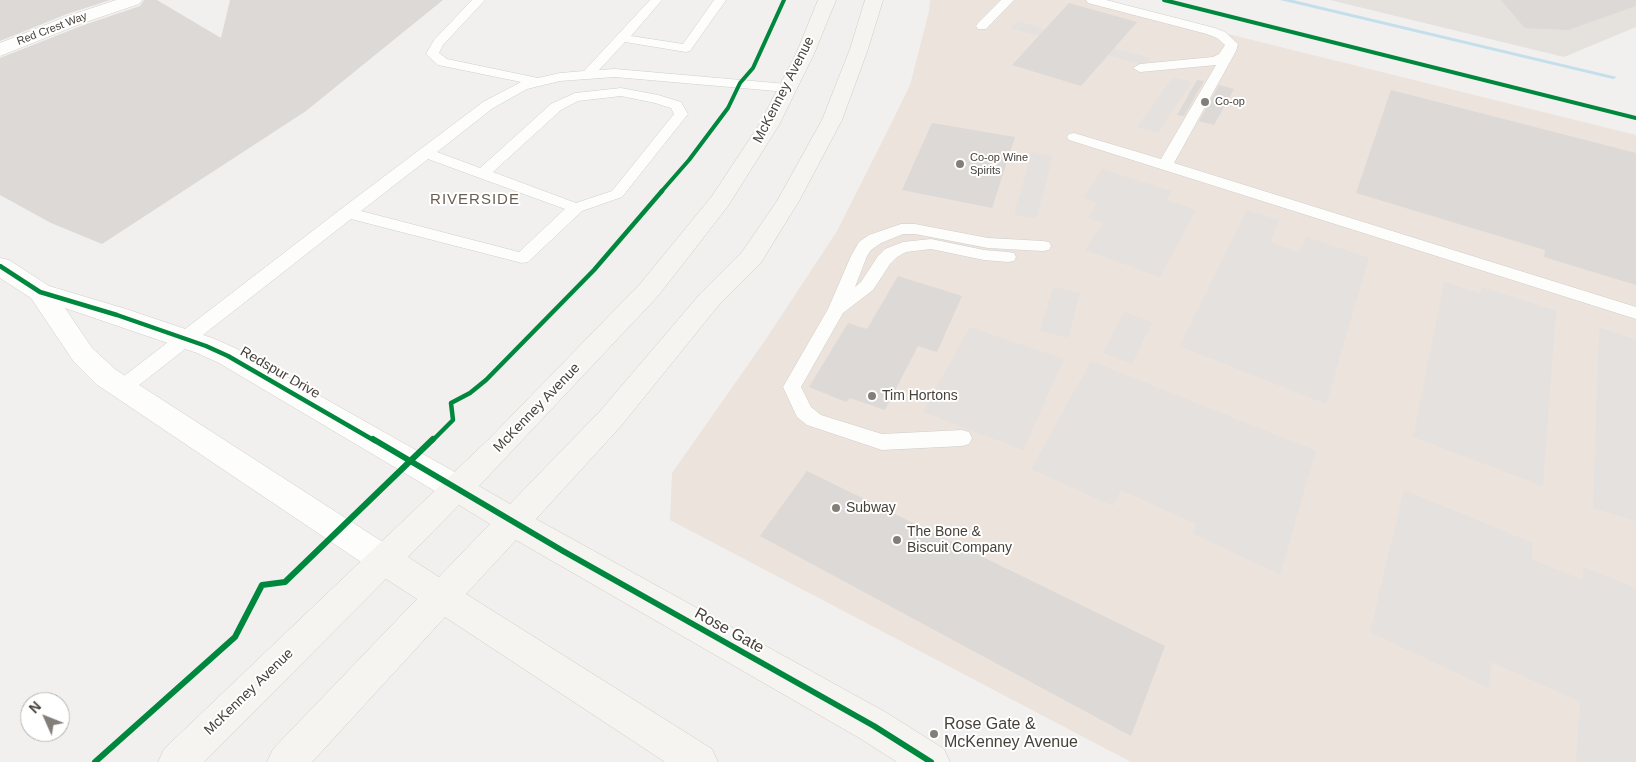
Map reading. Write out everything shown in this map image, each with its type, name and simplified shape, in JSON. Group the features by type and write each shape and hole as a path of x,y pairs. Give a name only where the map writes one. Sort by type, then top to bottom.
{"main road":[{"name":"McKenney Avenue","path":"177,762 527,418 649,290 720,201 769,125 805,54 826,0"},
{"path":"286,762 444,597 611,418 709,300 751,258 788,201 832,120 859,49 874,0"},
{"name":"Rose Gate","path":"456,488 874,726 931,762"},
{"path":"384,560 699,762"}],"street":[{"name":"Red Crest Way","path":"0,50 74,20 133,0"},
{"name":"Redspur Drive","path":"0,266 40,292 117,315 228,356 456,488"},
{"name":"Redspur Drive","path":"40,292 83,355 122,388 384,560"}],"lane":[{"path":"479,0 438,43 432,54 443,62 539,82"},
{"path":"588,75 656,0"},
{"path":"622,38 686,48 720,0"},
{"path":"982,26 1008,0"},
{"path":"1092,0 1211,31 1227,39 1232,44 1165,166"},
{"path":"1140,68 1216,60 1224,57 1230,50"},
{"path":"122,388 186,339 212,316 488,105 522,86 560,77 615,73 787,88"},
{"path":"347,213 522,258 576,208 617,194 681,114 676,105 658,99 621,92 575,97 556,107 482,174"},
{"path":"1074,138 1636,313"},
{"path":"426,153 576,208"},
{"path":"962,438 882,442 814,420 804,412 792,387 838,309 858,256 865,246 874,239 887,233 916,229 1041,253"}],"shaded area":[{"path":"930,0 1091,0 1636,135 1636,762 1131,762 670,520 672,473 766,339 837,231 889,128 910,85 929,11"},
{"path":"1330,0 1636,0 1636,27 1564,57"},
{"path":"1017,21 1150,58 1144,65 1011,28"},
{"path":"1173,77 1192,82 1158,133 1137,127"},
{"path":"1032,152 1053,156 1036,219 1014,215"},
{"path":"1102,169 1171,191 1166,200 1196,210 1160,277 1085,250 1103,223 1088,218 1097,203 1083,198"},
{"path":"1247,210 1279,220 1270,242 1298,252 1307,237 1369,258 1326,404 1180,346"},
{"path":"1444,282 1480,294 1482,287 1556,311 1543,486 1413,437"},
{"path":"1053,287 1080,293 1068,338 1040,331"},
{"path":"1124,312 1152,322 1132,364 1103,353"},
{"path":"970,327 1064,359 1023,450 923,412"},
{"path":"1599,327 1636,340 1636,521 1593,508"},
{"path":"1091,361 1316,451 1280,574 1193,534 1196,524 1121,490 1113,506 1031,469"},
{"path":"1404,490 1533,543 1531,559 1582,580 1584,567 1636,588 1636,762 1576,762 1580,702 1492,662 1488,688 1370,632"}],"building":[{"path":"0,0 110,0 67,14 0,41"},
{"path":"144,0 157,0 221,38 230,0 443,0 306,111 102,244 51,223 0,195 0,58 81,26 140,6"},
{"path":"1501,0 1636,0 1636,6 1568,30 1525,28"},
{"path":"1069,3 1137,22 1081,86 1012,65"},
{"path":"1197,80 1204,81 1184,116 1177,115"},
{"path":"1219,85 1234,89 1214,125 1199,121"},
{"path":"1391,90 1636,153 1636,285 1544,257 1545,250 1356,193"},
{"name":"Co-op Wine Spirits","path":"932,123 1015,137 992,208 902,190"},
{"path":"898,276 962,296 937,352 918,346 885,410 850,398 846,402 809,387 848,323 867,329"},
{"path":"807,471 1165,646 1131,736 760,536"}],"waterway":[{"path":"1284,0 1613,77"}],"cycle path":[{"path":"95,762 235,637 262,585 285,582 339,532 453,420 451,403 470,393 486,380 594,270 689,160 728,108 740,83 753,68 784,0"},
{"path":"1164,0 1636,118"},
{"path":"0,266 40,292 117,315 206,346 228,356 563,551 874,726 931,762"}],"place":[{"name":"Co-op","path":"1205,102"},
{"name":"Co-op Wine Spirits","path":"960,164"},
{"name":"Tim Hortons","path":"872,396"},
{"name":"Subway","path":"836,508"},
{"name":"The Bone & Biscuit Company","path":"897,540"},
{"name":"Rose Gate & McKenney Avenue","path":"934,734"}],"district":[{"name":"RIVERSIDE","path":"475,200"}]}
